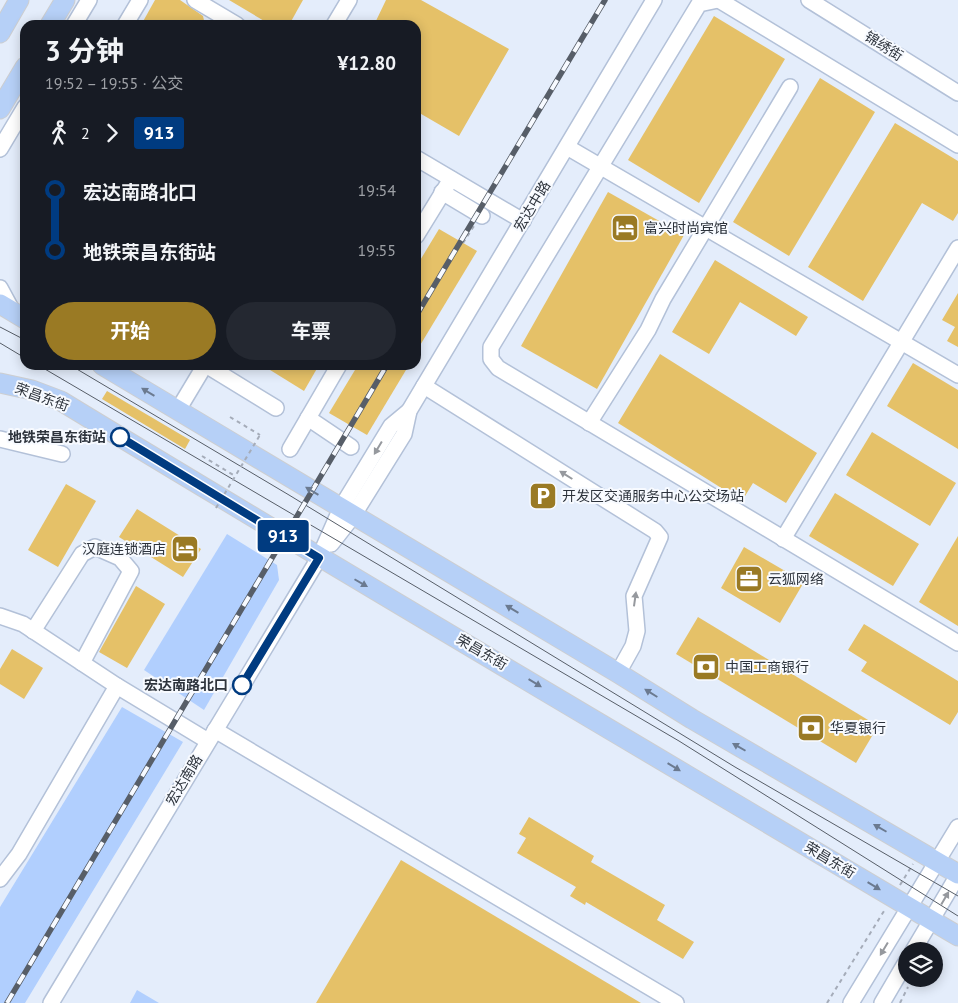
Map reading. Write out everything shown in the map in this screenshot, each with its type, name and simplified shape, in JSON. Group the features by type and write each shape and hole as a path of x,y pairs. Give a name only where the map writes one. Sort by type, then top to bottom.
{"main road":[{"path":"0,33 19,0"},
{"path":"53,20 65,0"},
{"path":"0,109 20,75"},
{"path":"110,370 692,719 958,875"},
{"name":"荣昌东街","path":"0,383 32,390 61,401 319,558 486,654 958,936"}],"street":[{"path":"77,20 89,0"},
{"path":"128,20 140,0"},
{"path":"195,0 229,20"},
{"path":"337,20 349,0"},
{"name":"宏达中路","path":"319,558 347,512 404,434 409,411 654,0"},
{"path":"958,146 718,0 699,4 492,347 491,359 498,368 958,643"},
{"name":"锦绣街","path":"809,0 958,93"},
{"path":"589,423 648,330 663,299 707,229 790,87"},
{"path":"0,149 20,116"},
{"path":"567,147 958,375"},
{"path":"421,161 523,221"},
{"path":"421,228 451,179"},
{"path":"442,192 481,216"},
{"path":"783,539 958,248"},
{"path":"0,288 13,311"},
{"path":"178,410 202,370"},
{"path":"213,370 276,408"},
{"path":"290,449 337,370"},
{"path":"424,386 655,531 660,537 634,596 637,631 633,646 618,673"},
{"path":"308,418 351,447"},
{"path":"0,439 62,454"},
{"path":"33,631 82,554 95,548 120,558 131,572 82,663"},
{"name":"宏达南路","path":"52,1003 211,735 319,558"},
{"path":"0,616 23,624 117,686 211,735 676,1003"},
{"path":"0,879 19,854 117,686"},
{"path":"851,1003 958,827"},
{"path":"919,942 958,875"},
{"path":"882,1003 898,976"}],"path":[{"path":"463,243 481,216"},
{"path":"216,508 260,435 230,418"},
{"path":"202,456 235,476"},
{"path":"827,1003 913,863 937,861"},
{"path":"900,1003 908,987"}],"shaded area":[{"path":"227,534 277,565 279,580 204,710 144,670"},
{"path":"122,707 183,742 25,1003 0,1003 0,907"},
{"path":"137,990 159,1003 130,1003"}],"building":[{"path":"155,0 180,0 203,16 204,20 144,20"},
{"path":"229,0 303,0 292,20 263,20"},
{"path":"386,0 421,0 509,49 459,136 421,114 421,20 376,20"},
{"path":"714,16 785,59 699,203 628,160"},
{"path":"820,78 875,112 789,256 733,222"},
{"path":"895,123 958,161 958,213 953,221 922,203 863,301 808,267"},
{"path":"608,192 684,235 597,389 521,346"},
{"path":"439,229 477,251 421,344 421,259"},
{"path":"715,260 808,317 796,336 740,302 709,354 672,332"},
{"path":"958,293 958,347 947,341 955,327 942,320"},
{"path":"660,354 817,453 786,503 753,483 742,501 618,423"},
{"path":"913,363 958,390 958,449 887,406"},
{"path":"270,370 316,370 304,391"},
{"path":"355,370 406,370 367,435 329,413"},
{"path":"107,391 190,440 185,449 102,399"},
{"path":"872,432 956,483 930,526 846,475"},
{"path":"66,484 96,501 58,567 28,550"},
{"path":"835,493 919,544 893,586 809,536"},
{"path":"137,509 201,549 183,577 119,537"},
{"path":"958,536 958,626 919,602"},
{"path":"744,547 804,582 780,623 721,588"},
{"path":"136,586 165,604 127,668 99,652"},
{"path":"698,617 878,726 856,763 676,654"},
{"path":"864,624 958,681 958,712 950,725 861,671 867,662 848,650"},
{"path":"12,649 43,668 24,699 0,684 0,669"},
{"path":"529,817 594,856 591,862 665,905 657,920 694,942 683,959 586,902 585,905 570,896 576,887 517,853 526,838 519,834"},
{"path":"401,860 641,1003 316,1003"}],"tram line":[{"path":"0,327 20,337"},
{"path":"0,343 20,355"},
{"path":"47,370 679,741 958,916"},
{"path":"78,370 289,495 735,767 958,896"}],"railway":[{"path":"421,308 605,0"},
{"path":"7,1003 384,370"}],"bus line":[{"name":"913","path":"120,437 319,558 242,685"}],"place":[{"name":"富兴时尚宾馆","path":"625,228"},
{"name":"地铁荣昌东街站","path":"120,437"},
{"name":"开发区交通服务中心公交场站","path":"543,496"},
{"name":"汉庭连锁酒店","path":"185,549"},
{"name":"云狐网络","path":"749,579"},
{"name":"中国工商银行","path":"706,667"},
{"name":"宏达南路北口","path":"242,685"},
{"name":"华夏银行","path":"811,728"}]}
